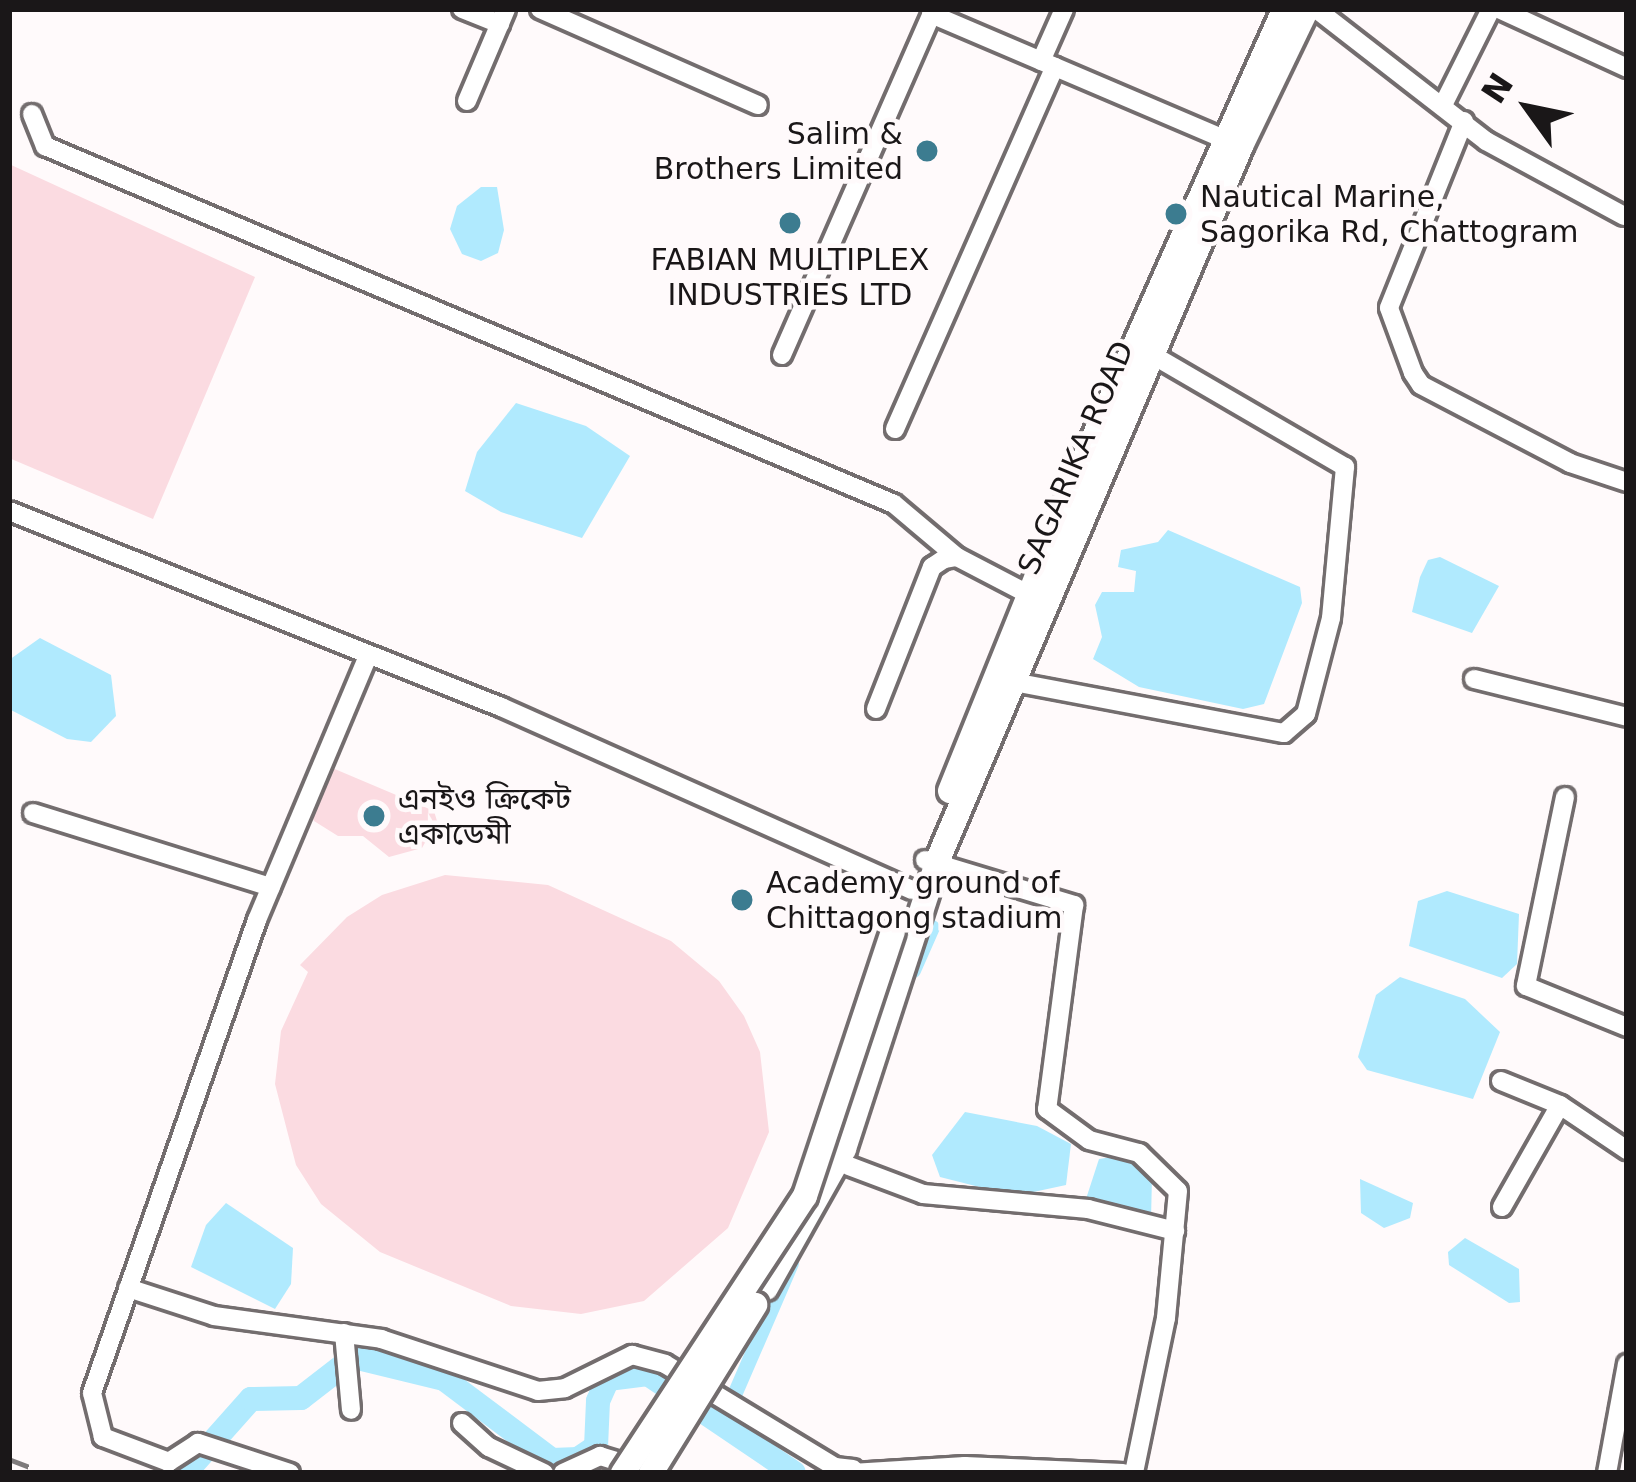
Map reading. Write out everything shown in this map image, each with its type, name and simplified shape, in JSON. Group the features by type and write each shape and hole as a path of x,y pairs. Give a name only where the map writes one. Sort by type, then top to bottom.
{"main road":[{"name":"SAGARIKA ROAD","path":"901,933 1095,459 1233,142 1284,9"},
{"name":"SAGARIKA ROAD","path":"1233,142 1311,9"},
{"name":"SAGARIKA ROAD","path":"901,933 912,890 931,861"},
{"path":"623,1473 805,1196 901,933"},
{"path":"655,1473 816,1210 844,1149 901,933"}],"street":[{"path":"463,9 503,17 467,101"},
{"path":"540,9 758,105"},
{"path":"895,429 1048,64 1064,9"},
{"path":"1311,9 1515,160 1624,217"},
{"path":"1443,104 1495,9 1627,68"},
{"path":"782,355 933,12 1233,142"},
{"path":"32,114 45,146 894,504 957,557 1038,597"},
{"path":"1464,121 1389,308 1413,374 1570,463 1627,482"},
{"path":"1003,681 1284,733 1306,714 1331,618 1345,467 1143,350"},
{"path":"9,511 656,772 912,890"},
{"path":"876,709 932,567 957,557"},
{"path":"290,1473 198,1443 170,1462 103,1437 92,1393 271,887 368,656"},
{"path":"1474,679 1627,717"},
{"path":"1564,797 1526,986 1627,1027"},
{"path":"33,813 271,887"},
{"path":"931,861 1074,905 1047,1108 1090,1140 1138,1153 1170,1177 1175,1231 1134,1473"},
{"path":"1501,1082 1560,1105 1627,1150"},
{"path":"1502,1207 1560,1105"},
{"path":"849,1166 922,1194 1088,1209 1175,1231"},
{"path":"128,1288 214,1316 344,1334 442,1355 538,1391 565,1388 632,1355 733,1403 835,1467 853,1471 1123,1473"},
{"path":"344,1334 351,1410"},
{"path":"1606,1473 1626,1373"},
{"path":"462,1423 488,1447 544,1473"},
{"path":"562,1473 600,1456 655,1473"}],"shaded area":[{"path":"9,164 255,277 153,519 9,458"},
{"name":"এনইও ক্রিকেট একাডেমী","path":"330,767 434,811 437,821 422,848 389,857 363,836 338,836 314,821 309,807"},
{"path":"445,875 548,885 671,941 719,981 744,1016 760,1052 769,1132 728,1228 644,1301 581,1314 511,1306 380,1252 321,1204 296,1165 275,1084 281,1031 308,972 300,965 347,917 382,895"}],"water":[{"path":"481,187 497,187 504,230 498,253 481,261 462,254 450,229 457,206"},
{"path":"516,403 586,426 630,456 582,538 501,512 465,491 477,452"},
{"path":"1168,530 1300,587 1302,603 1264,704 1243,709 1139,687 1093,659 1102,637 1095,605 1102,592 1134,592 1136,571 1118,567 1121,550 1158,542"},
{"path":"1440,557 1499,586 1472,633 1412,612 1428,560"},
{"path":"40,638 111,675 116,716 91,742 67,739 9,709 9,660"},
{"path":"1447,891 1519,914 1517,964 1502,978 1409,946 1418,901"},
{"path":"1400,977 1465,999 1500,1032 1473,1099 1367,1070 1358,1057 1376,995"},
{"path":"965,1112 1037,1126 1071,1144 1066,1185 1015,1196 940,1177 932,1155"},
{"path":"1118,1156 1152,1176 1151,1220 1085,1202 1099,1159"},
{"path":"1360,1179 1413,1203 1410,1218 1384,1228 1361,1213"},
{"path":"226,1203 293,1248 291,1284 275,1309 191,1267 206,1225"},
{"path":"1465,1238 1519,1269 1520,1302 1509,1303 1449,1265 1448,1252"}],"waterway":[{"path":"913,970 932,927"},
{"path":"723,1420 791,1263"},
{"path":"185,1473 251,1399 301,1398 354,1357 444,1379 552,1460 578,1459 596,1447 598,1401 608,1379 648,1374 794,1473"}],"railway":[{"path":"9,1459 46,1473"}],"place":[{"name":"Salim & Brothers Limited","path":"927,151"},
{"name":"Nautical Marine, Sagorika Rd, Chattogram","path":"1176,214"},
{"name":"FABIAN MULTIPLEX INDUSTRIES LTD","path":"790,223"},
{"name":"এনইও ক্রিকেট একাডেমী","path":"374,816"},
{"name":"Academy ground of Chittagong stadium","path":"742,900"}]}
